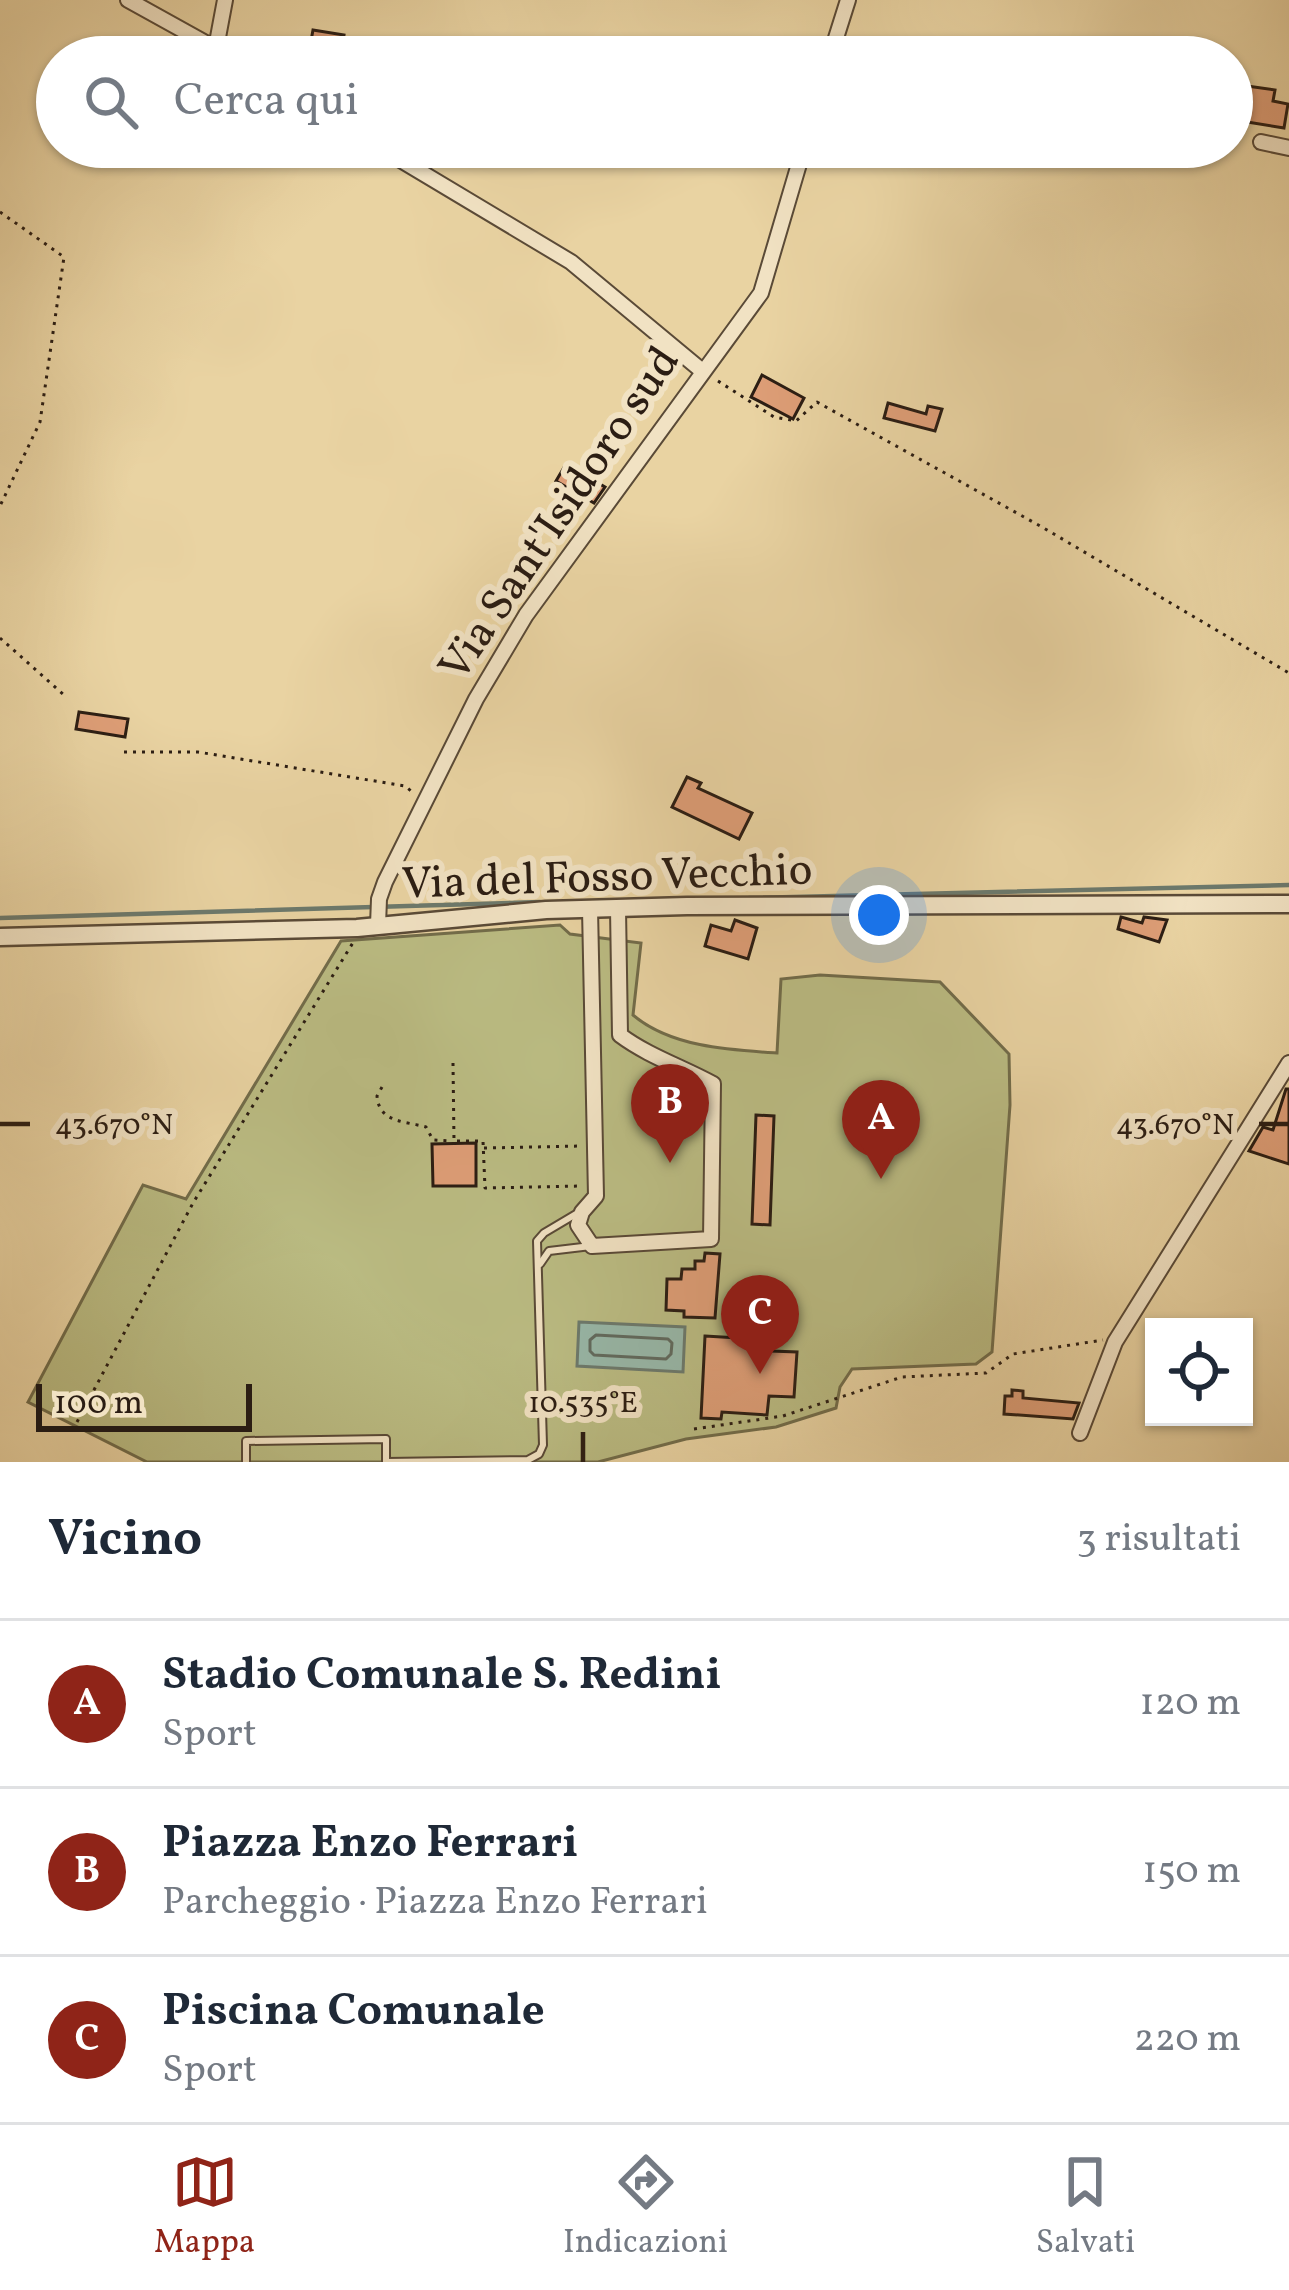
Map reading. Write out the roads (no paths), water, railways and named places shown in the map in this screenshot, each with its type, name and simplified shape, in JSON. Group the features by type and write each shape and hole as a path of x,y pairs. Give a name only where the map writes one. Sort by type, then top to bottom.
{"street":[{"path":"128,0 194,36"},
{"path":"218,36 225,0"},
{"path":"837,36 848,0"},
{"path":"1262,142 1289,148"},
{"path":"414,168 571,262 701,370"},
{"name":"Via Sant'Isidoro sud","path":"378,912 476,699 526,615 760,293 798,168"},
{"name":"Via del Fosso Vecchio","path":"0,937 357,928 378,912 1289,904"},
{"path":"590,909 596,1196 578,1225 592,1246 711,1240 713,1084 643,1052 620,1035 594,1040"},
{"path":"618,909 620,1035"},
{"path":"1080,1432 1115,1342 1289,1063"}],"lane":[{"path":"246,1462 245,1441 386,1439 386,1462 528,1460 539,1454 543,1445 537,1241 544,1232 582,1213"},
{"path":"538,1267 550,1251 592,1246"}],"water":[{"path":"579,1322 685,1327 683,1372 577,1366"}],"waterway":[{"path":"749,898 1289,885"},
{"path":"0,918 540,902"}],"place":[{"name":"Piazza Enzo Ferrari","path":"670,1163"},
{"name":"Stadio Comunale S. Redini","path":"881,1179"},
{"name":"Piscina Comunale","path":"760,1374"}]}
